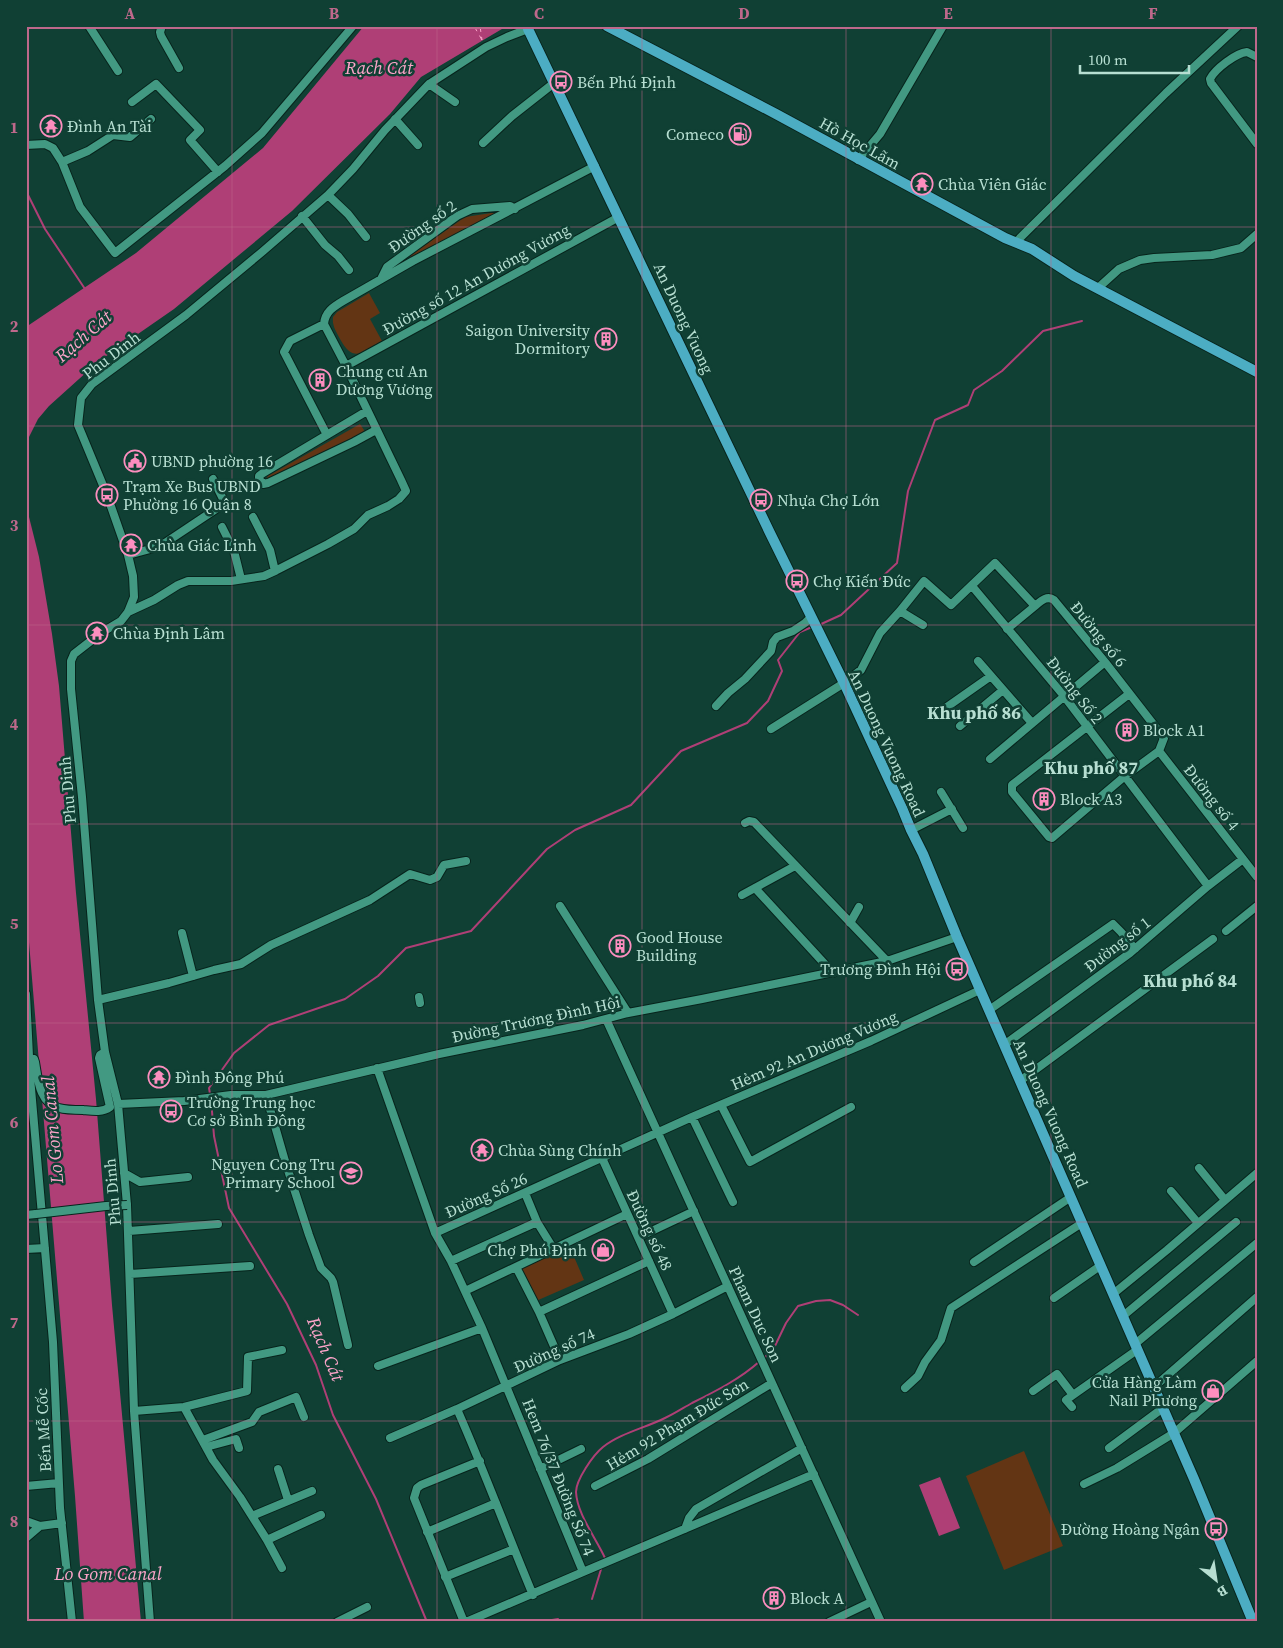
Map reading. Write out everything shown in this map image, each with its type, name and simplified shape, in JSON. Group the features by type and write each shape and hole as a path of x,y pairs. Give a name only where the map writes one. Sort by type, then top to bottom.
{"main road":[{"name":"Hồ Học Lãm","path":"606,26 776,114 1004,238 1032,249 1074,276 1257,372"},
{"name":"An Duong Vuong","path":"529,28 812,619"},
{"name":"An Duong Vuong Road","path":"812,619 844,683 923,854 1004,1046 1174,1433 1253,1622"}],"street":[{"path":"89,26 118,71"},
{"path":"162,26 161,36 180,68"},
{"path":"28,145 49,145 53,148 62,162 80,207 115,253 218,172 262,133 353,26"},
{"path":"858,160 880,134 943,26"},
{"path":"1016,242 1166,93 1238,26"},
{"name":"Phu Dinh","path":"150,1622 134,1411 127,1205 118,1104 105,1052 98,1000 82,797 71,689 71,660 74,654 101,633 121,621 128,612 134,597 133,576 108,496 78,425 81,398 92,384 186,315 328,194 353,169 429,84 484,44 529,28"},
{"path":"1257,57 1247,52 1238,54 1216,71 1210,79 1211,83 1257,144"},
{"path":"483,143 512,116 554,83"},
{"path":"132,102 156,84 200,130 190,140 218,172"},
{"path":"429,84 455,102"},
{"path":"62,162 88,151 113,135 130,137 151,119"},
{"path":"396,120 418,145"},
{"name":"Đường số 2","path":"327,435 284,352 290,341 324,324 326,315 332,308 381,279 595,166"},
{"path":"328,194 348,214 366,237"},
{"name":"Đường số 2","path":"381,279 388,267 458,216 472,209 510,206 515,209"},
{"path":"302,216 325,245 336,254 349,270"},
{"name":"Đường số 12 An Dương Vương","path":"346,366 619,217"},
{"path":"1098,288 1120,269 1140,260 1212,255 1241,248 1257,234"},
{"path":"128,612 188,581 242,579 264,576 276,571 354,529 368,515 394,503 406,491 324,324"},
{"path":"367,411 263,473 259,476 261,482 263,484 276,479 376,430"},
{"path":"128,555 165,543 225,504 213,479"},
{"path":"253,517 270,550 276,571"},
{"path":"222,527 234,551 242,579"},
{"path":"771,729 844,683 861,670 880,633 924,581 951,605 995,563 1035,606 1008,629"},
{"name":"Đường Số 2","path":"972,586 1064,696 1208,886"},
{"name":"Đường số 6","path":"1035,606 1046,598 1054,600 1164,738 1159,751"},
{"path":"900,611 923,625"},
{"path":"716,706 771,651 773,642 777,637 812,619"},
{"path":"978,661 1032,723"},
{"path":"990,759 1105,662"},
{"path":"944,709 991,676"},
{"path":"960,726 1003,690"},
{"path":"1129,694 1012,785 1012,792 1049,837 1052,838 1125,776 1159,751"},
{"name":"Đường số 4","path":"1159,751 1257,877"},
{"path":"941,792 963,828"},
{"path":"911,830 952,809"},
{"path":"745,823 749,821 754,822 887,961"},
{"name":"Đường số 1","path":"1004,1046 1135,949 1208,886 1244,860"},
{"path":"98,1000 241,964 271,946 370,900 410,874 430,880 437,877 444,864 466,862"},
{"path":"742,894 795,866"},
{"path":"754,888 833,973"},
{"path":"560,906 628,1013"},
{"path":"1226,931 1257,906"},
{"path":"850,923 859,907"},
{"path":"989,1010 1113,924 1135,949"},
{"path":"182,933 193,976"},
{"name":"Đường Trương Đình Hội","path":"118,1104 184,1101 231,1095 266,1095 377,1068 584,1025 628,1013 887,961 957,937"},
{"path":"1020,1081 1213,939"},
{"name":"Hẻm 92 An Dương Vương","path":"658,1132 872,1041 980,990"},
{"name":"Bến Mễ Cốc","path":"26,994 29,1029 28,1057 31,1076 29,1100 53,1342 59,1483 72,1622"},
{"name":"Pham Duc Son","path":"606,1019 881,1622"},
{"path":"31,1076 46,1100 59,1108 104,1111 110,1107 99,1058 105,1052"},
{"name":"Hem 76/37 Đường Số 74","path":"377,1068 435,1233 451,1261 482,1328 583,1572 465,1622"},
{"path":"266,1095 309,1235 321,1268 333,1282 348,1345"},
{"path":"721,1105 750,1162 851,1107"},
{"path":"692,1117 734,1202"},
{"name":"Đường Số 26","path":"435,1233 658,1132"},
{"name":"Đường số 48","path":"602,1158 673,1314"},
{"path":"1199,1168 1225,1200"},
{"path":"124,1173 140,1182 188,1177"},
{"path":"1113,1294 1257,1173"},
{"path":"1172,1191 1198,1223"},
{"path":"525,1193 537,1222 553,1248"},
{"path":"974,1262 1071,1197"},
{"path":"26,1215 127,1205"},
{"name":"Đường số 48","path":"639,1237 694,1211"},
{"path":"465,1291 627,1214"},
{"path":"451,1261 537,1222"},
{"path":"1123,1316 1236,1222"},
{"path":"905,1388 918,1376 925,1362 941,1340 951,1308 1082,1223"},
{"path":"129,1231 218,1224"},
{"path":"1072,1407 1066,1400 1136,1347 1257,1243"},
{"path":"26,1249 44,1248"},
{"path":"539,1312 649,1260"},
{"path":"130,1274 250,1266"},
{"path":"516,1266 560,1360"},
{"path":"1054,1298 1100,1266"},
{"name":"Đường số 74","path":"390,1438 457,1409 560,1360 629,1334 728,1286"},
{"path":"1154,1387 1257,1297"},
{"path":"378,1366 482,1328"},
{"path":"134,1411 184,1407 247,1391 248,1357 282,1350"},
{"path":"1084,1484 1116,1468 1174,1433 1257,1361"},
{"path":"1033,1391 1057,1374 1073,1395"},
{"name":"Hẻm 92 Phạm Đức Sơn","path":"595,1486 648,1459 772,1383"},
{"path":"205,1444 252,1422 258,1412 296,1397 304,1417"},
{"path":"184,1407 213,1460 252,1516 282,1568"},
{"path":"1110,1448 1163,1408"},
{"path":"457,1409 480,1461 533,1594"},
{"path":"205,1444 236,1439 239,1448"},
{"path":"686,1529 689,1518 696,1509 802,1448"},
{"path":"540,1469 581,1449"},
{"path":"465,1622 414,1498 418,1488 421,1486 480,1461"},
{"path":"278,1469 288,1500"},
{"path":"583,1572 814,1474"},
{"path":"26,1486 59,1483"},
{"path":"252,1516 312,1492"},
{"path":"428,1532 496,1504"},
{"path":"266,1540 321,1515"},
{"path":"26,1521 40,1526 62,1523"},
{"path":"26,1538 40,1526"},
{"path":"445,1577 514,1549"},
{"path":"829,1622 871,1602"},
{"path":"337,1622 367,1607"}],"shaded area":[{"path":"498,212 498,214 409,260 411,255 465,217"},
{"path":"369,293 380,313 370,319 382,341 364,352 354,354 345,347 340,339 334,326 333,317 337,312"},
{"path":"360,424 364,430 363,434 266,479 268,476"},
{"path":"569,1245 584,1280 536,1301 521,1267"},
{"path":"1024,1451 1063,1546 1004,1570 966,1476"}],"water":[{"name":"Rạch Cát","path":"364,26 507,26 421,77 390,114 292,211 174,309 99,361 49,406 38,419 26,443 26,327 136,253 263,148"},
{"name":"Lo Gom Canal","path":"26,505 39,557 59,686 141,1622 84,1622 26,906"},
{"path":"940,1477 960,1528 939,1536 919,1485"}],"waterway":[{"path":"26,47 28,56 26,60"},
{"path":"26,191 45,229 85,289"},
{"path":"819,625 841,615 897,563 908,491 935,420 968,405 974,390 1002,371 1043,331 1082,321"},
{"path":"210,1094 209,1088 234,1053 269,1025 345,999 378,976 406,948 471,931 547,849 575,830 631,805 681,751 747,723 768,701 782,671 778,660 800,632 812,627"},
{"name":"Rạch Cát","path":"211,1099 214,1136 229,1208 287,1304 316,1365 333,1415 376,1499 427,1622"},
{"path":"764,1358 773,1350 786,1323 798,1306 816,1301 830,1300 843,1305 858,1315"},
{"path":"605,1559 583,1517 576,1492 582,1475 595,1456 610,1442 672,1415 728,1384 760,1361"},
{"path":"592,1599 602,1566"},
{"path":"540,1622 558,1619"}],"ferry route":[{"path":"474,26 482,40"},
{"path":"480,26 482,40"}],"place":[{"name":"Bến Phú Định","path":"561,82"},
{"name":"Đình An Tài","path":"51,126"},
{"name":"Comeco","path":"740,134"},
{"name":"Chùa Viên Giác","path":"922,184"},
{"name":"Saigon University Dormitory","path":"606,339"},
{"name":"Chung cư An Dương Vương","path":"320,380"},
{"name":"UBND phường 16","path":"135,461"},
{"name":"Trạm Xe Bus UBND Phường 16 Quận 8","path":"107,495"},
{"name":"Nhựa Chợ Lớn","path":"761,500"},
{"name":"Chùa Giác Linh","path":"131,545"},
{"name":"Chợ Kiến Đức","path":"797,581"},
{"name":"Chùa Định Lâm","path":"97,633"},
{"name":"Block A1","path":"1127,730"},
{"name":"Block A3","path":"1044,799"},
{"name":"Good House Building","path":"620,946"},
{"name":"Trương Đình Hội","path":"957,969"},
{"name":"Đình Đông Phú","path":"159,1077"},
{"name":"Trường Trung học Cơ sở Bình Đông","path":"171,1111"},
{"name":"Chùa Sùng Chính","path":"482,1150"},
{"name":"Nguyen Cong Tru Primary School","path":"351,1173"},
{"name":"Chợ Phú Định","path":"603,1250"},
{"name":"Cửa Hàng Làm Nail Phương","path":"1213,1391"},
{"name":"Đường Hoàng Ngân","path":"1216,1529"},
{"name":"Block A","path":"774,1598"}],"district":[{"name":"Khu phố 86","path":"974,712"},
{"name":"Khu phố 87","path":"1091,767"},
{"name":"Khu phố 84","path":"1190,980"}]}
